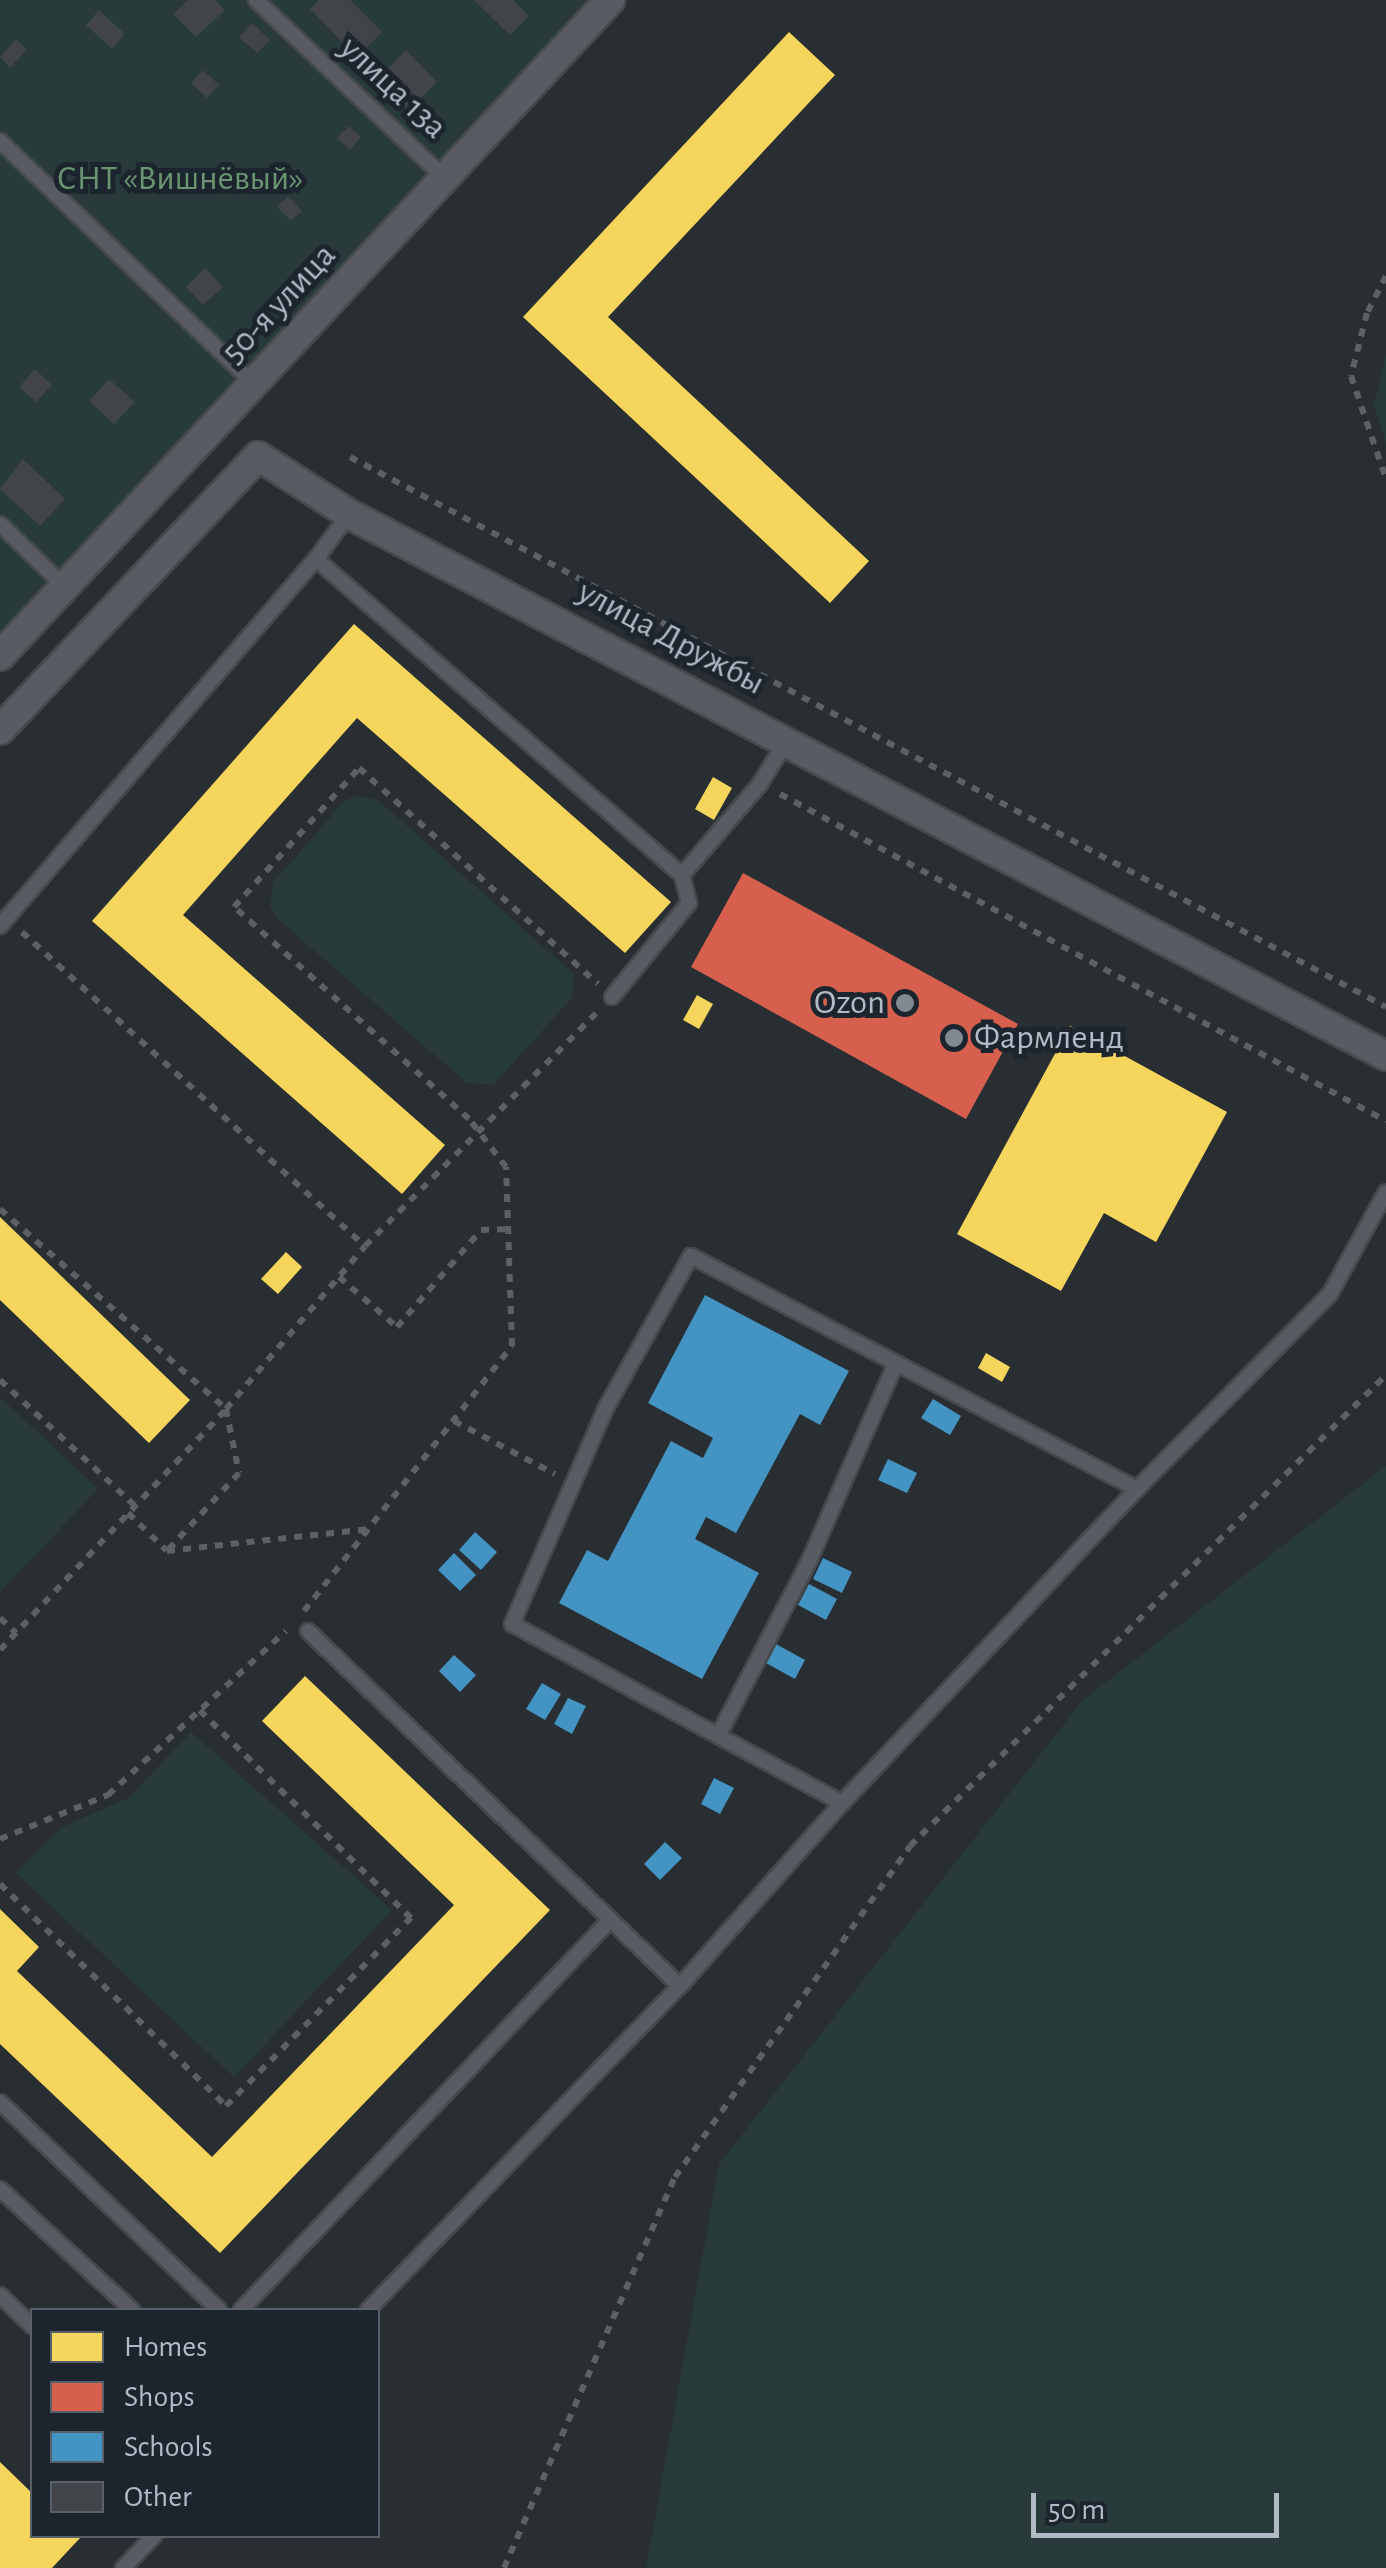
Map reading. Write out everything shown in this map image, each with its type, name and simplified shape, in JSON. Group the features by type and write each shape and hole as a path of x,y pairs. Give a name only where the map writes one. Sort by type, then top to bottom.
{"street":[{"name":"50-я улица","path":"0,656 610,0"},
{"name":"улица Дружбы","path":"0,730 258,456 349,514 1386,1056"}],"lane":[{"name":"улица 13а","path":"256,0 446,179"},
{"path":"0,141 255,385"},
{"path":"4,922 316,559 349,514"},
{"path":"0,524 65,587"},
{"path":"316,559 682,876 689,903 612,997"},
{"path":"682,876 760,784 786,740"},
{"path":"370,2308 680,1986 842,1803 1137,1489 1330,1294 1386,1192"},
{"path":"842,1803 512,1624 608,1406 691,1256 1137,1489"},
{"path":"718,1736 810,1559 896,1363"},
{"path":"308,1631 680,1986"},
{"path":"244,2308 609,1921"},
{"path":"0,2102 217,2308"},
{"path":"0,2189 130,2308"},
{"path":"0,2295 30,2324"},
{"path":"123,2568 152,2538"}],"path":[{"path":"1386,276 1367,313 1351,376 1386,479"},
{"path":"350,457 1386,1007"},
{"path":"0,1650 226,1409 365,1246 481,1131 612,997 358,768 234,907 481,1131 506,1167 512,1346 298,1620 108,1795 0,1839"},
{"path":"760,784 1386,1121"},
{"path":"4,922 365,1246"},
{"path":"0,1209 226,1409 239,1473 167,1551"},
{"path":"339,1276 396,1327 481,1230 508,1229"},
{"path":"504,2568 675,2176 910,1846 1386,1374"},
{"path":"0,1380 135,1506"},
{"path":"454,1421 573,1484"},
{"path":"128,1513 167,1551"},
{"path":"167,1551 370,1528"},
{"path":"0,1618 16,1633"},
{"path":"0,1884 226,2106 411,1918 199,1710"}],"green space":[{"name":"СНТ «Вишнёвый»","path":"0,0 595,0 0,631"},
{"path":"1386,356 1386,443 1374,406"},
{"path":"356,796 378,800 574,974 572,998 493,1085 467,1083 278,919 270,906 273,883 344,801"},
{"path":"0,1397 98,1489 0,1592"},
{"path":"1386,1466 1386,2568 646,2568 719,2164 1083,1700"},
{"path":"191,1732 392,1910 234,2077 16,1873 62,1827 128,1798"}],"building: Homes":[{"path":"789,32 835,75 608,317 869,561 830,603 523,317"},
{"path":"354,624 671,902 625,953 357,718 183,915 445,1145 402,1194 92,921"},
{"path":"713,777 732,788 714,820 695,809"},
{"path":"697,995 713,1004 699,1029 683,1020"},
{"path":"1070,1026 1227,1112 1156,1242 1104,1213 1061,1291 957,1234"},
{"path":"0,1217 190,1400 149,1443 0,1300"},
{"path":"286,1252 302,1267 278,1294 261,1279"},
{"path":"986,1353 1010,1367 1002,1382 978,1368"},
{"path":"305,1676 550,1910 220,2253 0,2044 0,1909 39,1947 17,1971 212,2157 454,1905 262,1721"},
{"path":"0,2462 30,2491 30,2538 80,2538 52,2568 0,2568"}],"building: Shops":[{"path":"743,873 1018,1024 966,1119 691,967"}],"building: Schools":[{"path":"705,1295 849,1371 820,1425 800,1414 736,1533 706,1517 695,1539 759,1573 702,1679 559,1603 587,1550 608,1561 671,1441 703,1458 713,1438 648,1403"},
{"path":"933,1399 961,1416 950,1435 921,1418"},
{"path":"888,1459 917,1473 907,1493 878,1480"},
{"path":"475,1532 497,1552 481,1570 459,1550"},
{"path":"454,1553 476,1575 460,1591 438,1570"},
{"path":"823,1558 852,1572 842,1593 813,1579"},
{"path":"809,1584 837,1599 826,1620 798,1605"},
{"path":"776,1644 805,1660 795,1679 766,1663"},
{"path":"454,1655 476,1675 460,1692 439,1671"},
{"path":"542,1683 561,1694 545,1720 526,1709"},
{"path":"568,1698 586,1706 572,1734 554,1724"},
{"path":"714,1778 734,1788 720,1814 701,1804"},
{"path":"665,1842 682,1858 660,1880 644,1864"}],"building: Other":[{"path":"188,0 215,0 225,10 196,37 173,14"},
{"path":"319,0 350,0 382,32 357,57 310,9"},
{"path":"474,0 513,0 529,16 510,35"},
{"path":"99,10 125,34 112,49 86,25"},
{"path":"252,23 270,40 257,53 239,37"},
{"path":"16,39 27,49 10,68 0,57"},
{"path":"406,50 437,82 408,111 377,80"},
{"path":"203,70 219,85 207,98 191,83"},
{"path":"349,126 361,137 350,150 337,138"},
{"path":"288,196 302,211 291,221 277,207"},
{"path":"205,268 223,287 203,305 186,287"},
{"path":"35,369 52,385 36,402 19,387"},
{"path":"109,379 135,402 114,424 89,401"},
{"path":"23,459 65,499 40,526 0,489"}],"place":[{"name":"Ozon","path":"905,1003"},
{"name":"Фармленд","path":"954,1038"}]}
